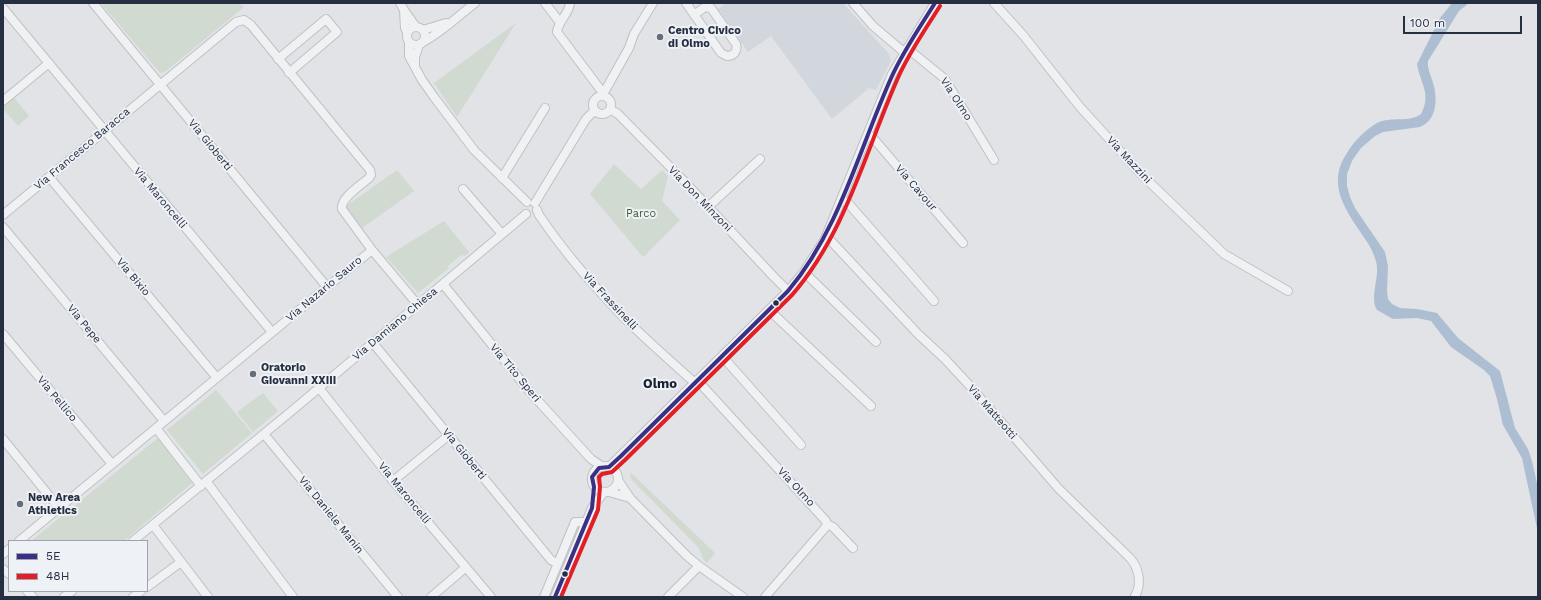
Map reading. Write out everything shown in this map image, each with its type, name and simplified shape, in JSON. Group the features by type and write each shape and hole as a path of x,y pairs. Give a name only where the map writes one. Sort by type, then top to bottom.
{"street":[{"name":"Via Gioberti","path":"93,3 327,287"},
{"path":"402,7 407,32 406,37 413,45 421,44 436,35 475,3"},
{"path":"545,3 558,20 561,21"},
{"path":"570,3 568,11 558,26 557,32 603,95 609,99 610,109 607,113 602,114 595,110 593,102 596,98 603,95 653,3"},
{"path":"686,3 694,15 721,53 727,56 736,51 736,44 711,8 705,7 694,15"},
{"path":"853,3 873,26 906,50"},
{"path":"592,477 596,470 606,467 621,456 788,291 804,272 825,239 892,74 935,3"},
{"name":"Via Mazzini","path":"994,3 1023,35 1080,107 1141,174 1224,254 1288,291"},
{"path":"402,7 425,36 416,57 415,67"},
{"name":"Via Maroncelli","path":"3,8 272,332"},
{"name":"Via Nazario Sauro","path":"20,540 372,250 344,212 341,205 344,200 369,178 371,175 370,170 251,25 246,21 241,19 236,22 160,84"},
{"path":"278,59 326,19 337,32 290,73"},
{"path":"407,32 411,28 438,27 451,22"},
{"name":"Via Frassinelli","path":"409,42 409,56 415,67 434,97 474,150 531,205 560,245 602,294 630,323 696,381"},
{"name":"Via Olmo","path":"906,50 945,79 994,160"},
{"path":"3,101 48,63"},
{"name":"Via Francesco Baracca","path":"3,214 160,84"},
{"path":"502,178 545,108"},
{"name":"Via Don Minzoni","path":"610,109 618,114 788,291"},
{"path":"531,205 586,119 595,110"},
{"name":"Via Cavour","path":"868,135 873,138 963,243"},
{"path":"708,208 760,159"},
{"name":"Via Bixio","path":"48,177 217,378"},
{"path":"463,189 502,234"},
{"path":"842,200 848,203 934,301"},
{"name":"Via Damiano Chiesa","path":"135,540 526,214 524,210 531,205"},
{"name":"Via Pepe","path":"3,227 164,421"},
{"name":"Via Matteotti","path":"825,239 830,241 918,334 950,364 1059,489 1130,558 1135,565 1138,576 1139,587 1135,596"},
{"path":"372,250 418,305"},
{"path":"804,272 876,342"},
{"name":"Via Tito Speri","path":"443,284 530,392 591,459 606,467"},
{"path":"768,310 871,406"},
{"name":"Via Pellico","path":"3,334 112,464"},
{"name":"Via Gioberti","path":"373,342 551,560 557,563"},
{"path":"722,356 801,445"},
{"name":"Via Olmo","path":"696,381 825,518 827,524 833,527 853,548"},
{"name":"Via Maroncelli","path":"319,388 393,481 491,597"},
{"path":"156,428 204,483 293,597"},
{"name":"Via Daniele Manin","path":"264,434 398,597"},
{"path":"393,481 449,435"},
{"path":"3,439 59,508"},
{"path":"592,508 606,492 616,486 621,456"},
{"path":"558,596 592,508 594,487 591,459"},
{"path":"606,467 617,476 630,498 698,566 743,597"},
{"path":"594,487 597,490 630,498"},
{"path":"544,597 575,522 586,522"},
{"path":"765,597 824,530 827,524"},
{"path":"153,525 208,597"},
{"path":"148,586 181,562"},
{"path":"668,597 698,566"},
{"path":"431,597 465,568"}],"shaded area":[{"path":"726,3 843,3 889,54 891,61 876,90 869,88 832,119 771,36 748,52 718,9"}],"green space":[{"path":"101,3 240,3 244,7 166,71 160,73"},
{"path":"516,23 457,117 434,83"},
{"path":"11,94 29,116 18,126 3,109 3,101"},
{"name":"Parco","path":"614,164 641,189 662,170 668,176 662,201 680,220 643,257 590,194"},
{"path":"397,170 414,191 362,228 346,206"},
{"path":"444,221 469,252 465,256 461,255 447,267 449,268 418,293 386,257"},
{"path":"216,390 252,433 203,474 167,430"},
{"path":"263,393 278,411 253,432 237,412"},
{"path":"158,438 192,483 125,540 32,540"},
{"path":"630,472 715,553 707,563 703,559 699,548 631,479"}],"water":[{"path":"1452,3 1469,3 1459,11 1428,61 1435,89 1436,102 1433,114 1426,124 1420,127 1383,132 1375,136 1361,148 1352,161 1347,174 1347,186 1355,208 1385,252 1388,266 1388,299 1392,304 1400,308 1417,309 1437,313 1458,338 1500,371 1515,428 1528,449 1532,461 1538,488 1538,533 1522,458 1503,425 1490,376 1484,370 1451,347 1431,321 1417,318 1393,319 1377,310 1374,300 1377,273 1376,260 1370,247 1347,211 1338,183 1338,173 1341,163 1353,144 1368,129 1382,121 1411,118 1421,114 1424,107 1425,94 1417,64 1440,18"}],"transit line":[{"name":"5E","path":"555,597 592,508 594,487 592,477 599,468 609,467 621,456 788,291 822,242 847,188 892,76 912,39 935,3"},
{"name":"48H","path":"561,597 598,510 600,487 599,477 602,474 612,472 625,460 792,295 810,271 826,246 840,219 864,164 901,70 940,6"}],"place":[{"name":"Centro Civico di Olmo","path":"660,37"},
{"name":"Oratorio Giovanni XXIII","path":"253,374"},
{"name":"New Area Athletics","path":"20,504"}],"district":[{"name":"Olmo","path":"660,384"}]}
